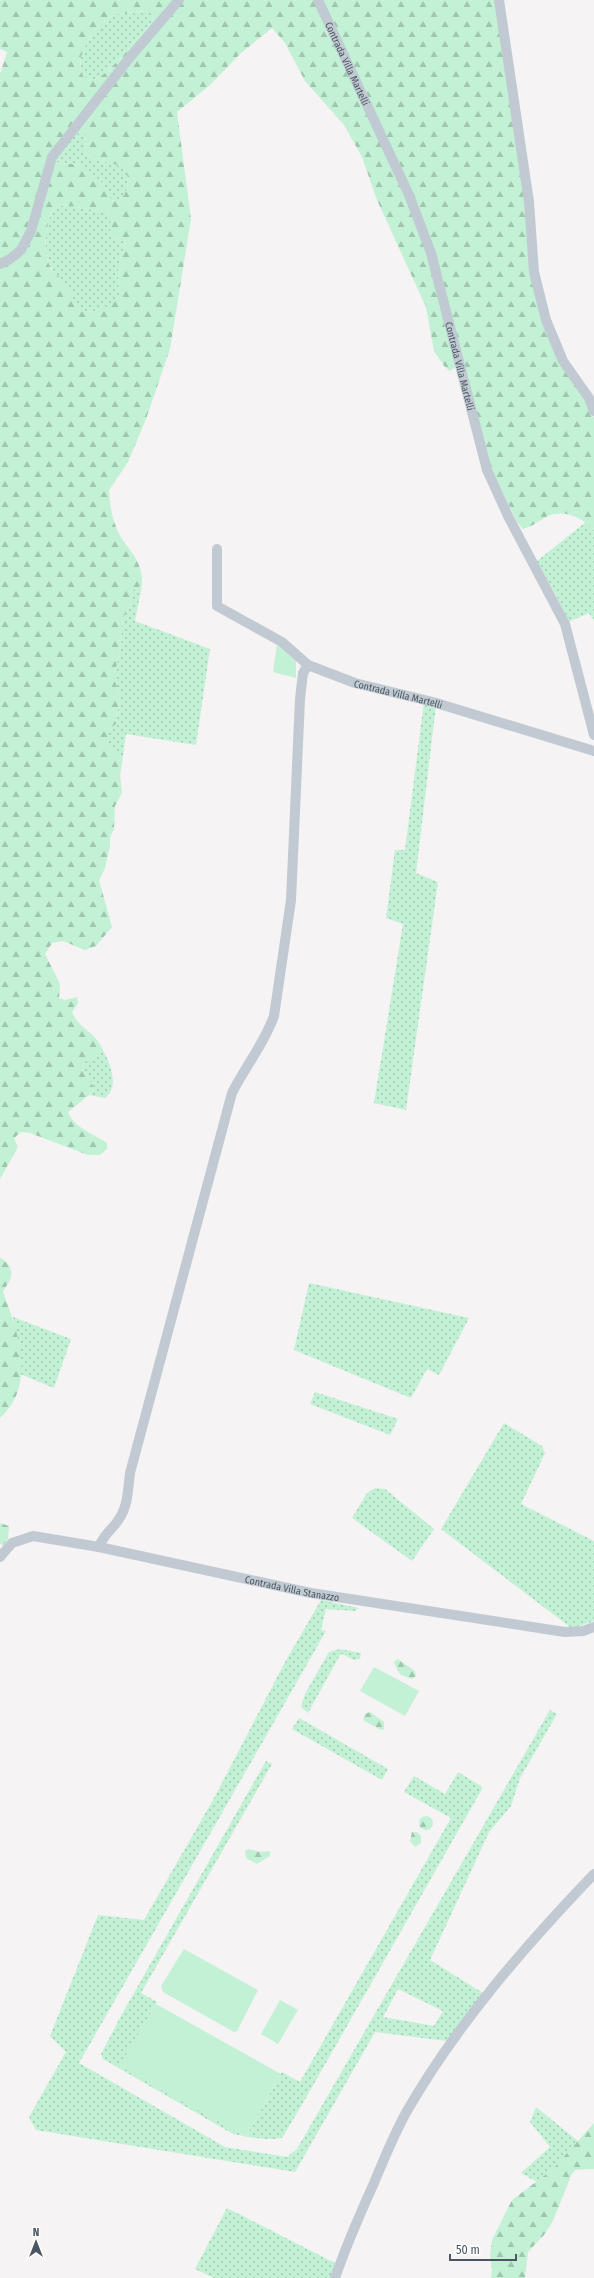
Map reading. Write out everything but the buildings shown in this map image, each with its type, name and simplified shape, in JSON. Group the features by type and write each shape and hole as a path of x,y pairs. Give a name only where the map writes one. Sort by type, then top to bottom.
{"street":[{"path":"0,264 21,250 31,231 52,157 131,56 180,0"},
{"name":"Contrada Villa Martelli","path":"318,0 409,195 431,254 487,470 509,518 564,624 594,735"},
{"path":"499,0 526,181 534,272 546,320 563,361 589,398 594,411"},
{"name":"Contrada Villa Martelli","path":"217,548 217,606 282,642 308,665 355,683 433,702 594,751"},
{"path":"99,1547 101,1540 119,1519 125,1507 133,1459 232,1093 242,1073 269,1030 274,1016 291,900 300,699 303,673 308,665"},
{"name":"Contrada Villa Stanazzo","path":"0,1557 12,1543 33,1536 99,1547 311,1593 397,1607 565,1632 583,1631 594,1627"},
{"path":"334,2278 386,2153 406,2113 433,2068 455,2036 502,1978 558,1911 594,1874"}],"green space":[{"path":"0,0 498,0 539,304 594,418 594,530 579,518 567,514 554,514 548,516 523,529 517,522 488,462 461,363 450,371 444,366 434,351 426,307 377,200 362,157 344,125 305,81 285,43 272,28 241,53 210,85 177,112 191,219 170,349 146,419 128,462 109,490 114,522 120,535 137,560 142,575 142,585 131,591 131,605 123,617 121,646 115,672 115,681 120,696 116,724 109,729 109,748 119,756 122,763 120,775 122,793 115,806 114,829 110,837 110,846 105,868 99,880 112,927 96,946 85,950 63,941 52,943 45,954 60,984 59,998 65,1000 77,997 78,1003 72,1012 75,1018 99,1042 102,1048 98,1057 86,1060 82,1068 94,1088 89,1095 68,1112 71,1118 85,1130 107,1143 107,1149 100,1155 88,1155 30,1133 21,1132 14,1138 18,1147 0,1179 0,74 7,52 0,49","holes":["145,11 151,12 153,15 152,22 116,63 108,71 95,79 89,79 83,76 81,69 83,52 86,44 97,29 113,16 122,13","83,130 86,134 85,152 93,159 125,167 127,171 128,183 125,194 121,198 111,200 103,183 81,165 54,162 72,137","65,205 105,212 110,215 110,232 112,237 126,242 118,266 119,295 107,307 97,311 80,311 75,304 66,284 51,268 45,245 47,229 54,207"]},
{"path":"145,11 151,12 153,15 152,22 116,63 108,71 95,79 89,79 83,76 81,61 83,52 86,44 97,29 113,16 122,13"},
{"path":"83,130 86,134 85,152 93,159 125,167 127,171 128,183 125,194 121,198 111,200 103,183 81,165 54,162 72,137"},
{"path":"65,205 105,212 110,215 110,232 112,237 126,242 118,266 119,295 107,307 97,311 80,311 68,289 53,270 48,260 45,245 51,213 54,207"},
{"path":"586,522 594,530 594,621 589,613 568,622 557,597 537,561"},
{"path":"142,585 135,621 210,649 196,745 126,734 122,763 119,756 109,748 109,729 116,724 120,696 115,681 115,672 121,646 123,616 131,605 131,591"},
{"path":"277,644 296,661 296,678 273,672"},
{"path":"424,702 436,705 416,873 438,882 406,1110 374,1103 403,924 386,918 395,850 405,850"},
{"path":"102,1048 108,1060 113,1080 110,1093 105,1098 89,1095 94,1088 82,1068 86,1060 97,1057"},
{"path":"0,1258 7,1263 11,1271 10,1279 3,1292 9,1307 18,1340 21,1357 21,1374 18,1390 11,1405 0,1418"},
{"path":"309,1283 469,1318 439,1375 427,1369 411,1398 294,1350"},
{"path":"13,1317 71,1339 54,1388 20,1374 21,1365"},
{"path":"315,1392 398,1419 390,1435 310,1404"},
{"path":"504,1423 542,1446 545,1453 521,1504 594,1541 594,1621 576,1627 570,1627 441,1529"},
{"path":"375,1488 385,1489 434,1529 412,1561 352,1518 367,1493"},
{"path":"0,1523 9,1526 8,1539 3,1545 0,1544"},
{"path":"321,1600 359,1608 355,1611 326,1609 321,1630 326,1631 79,2063 225,2147 287,2157 297,2149 550,1710 557,1714 520,1778 511,1806 489,1832 430,1960 483,1993 447,2041 375,2032 295,2172 36,2130 29,2117 66,2052 50,2036 98,1915 144,1920 213,1800 284,1664","holes":["398,1989 443,2011 434,2026 383,2017"]},
{"path":"340,1649 361,1653 360,1659 354,1660 342,1654 340,1655 308,1713 301,1707 305,1694 329,1652"},
{"path":"398,1659 415,1671 416,1676 412,1679 400,1674 394,1662"},
{"path":"374,1667 419,1691 405,1716 360,1691"},
{"path":"370,1712 384,1722 384,1729 381,1730 363,1720 365,1714"},
{"path":"299,1718 388,1769 382,1780 292,1729"},
{"path":"266,1761 272,1764 141,1993 157,2002 120,2066 245,2136 233,2134 103,2059 101,2054 122,2014"},
{"path":"458,1772 481,1786 482,1789 282,2138 264,2139 246,2137 282,2072 300,2082 451,1818 404,1792 414,1776 445,1794"},
{"path":"423,1816 429,1816 433,1820 433,1826 429,1830 423,1830 419,1826 419,1820"},
{"path":"412,1832 417,1832 421,1836 421,1843 415,1847 410,1841"},
{"path":"248,1849 261,1852 270,1851 270,1856 257,1864 246,1858 245,1851"},
{"path":"184,1949 258,1990 237,2031 234,2032 163,1992 161,1986"},
{"path":"280,2000 298,2010 278,2044 261,2034"},
{"path":"156,2004 281,2074 246,2137 119,2066"},
{"path":"536,2107 579,2142 553,2169 537,2182 521,2173 550,2147 530,2122"},
{"path":"594,2123 594,2169 575,2170 571,2176 553,2221 544,2235 528,2252 525,2278 491,2278 492,2269 490,2256 492,2240 512,2200 553,2169"},
{"path":"227,2208 335,2263 331,2278 214,2278 195,2269"}]}
